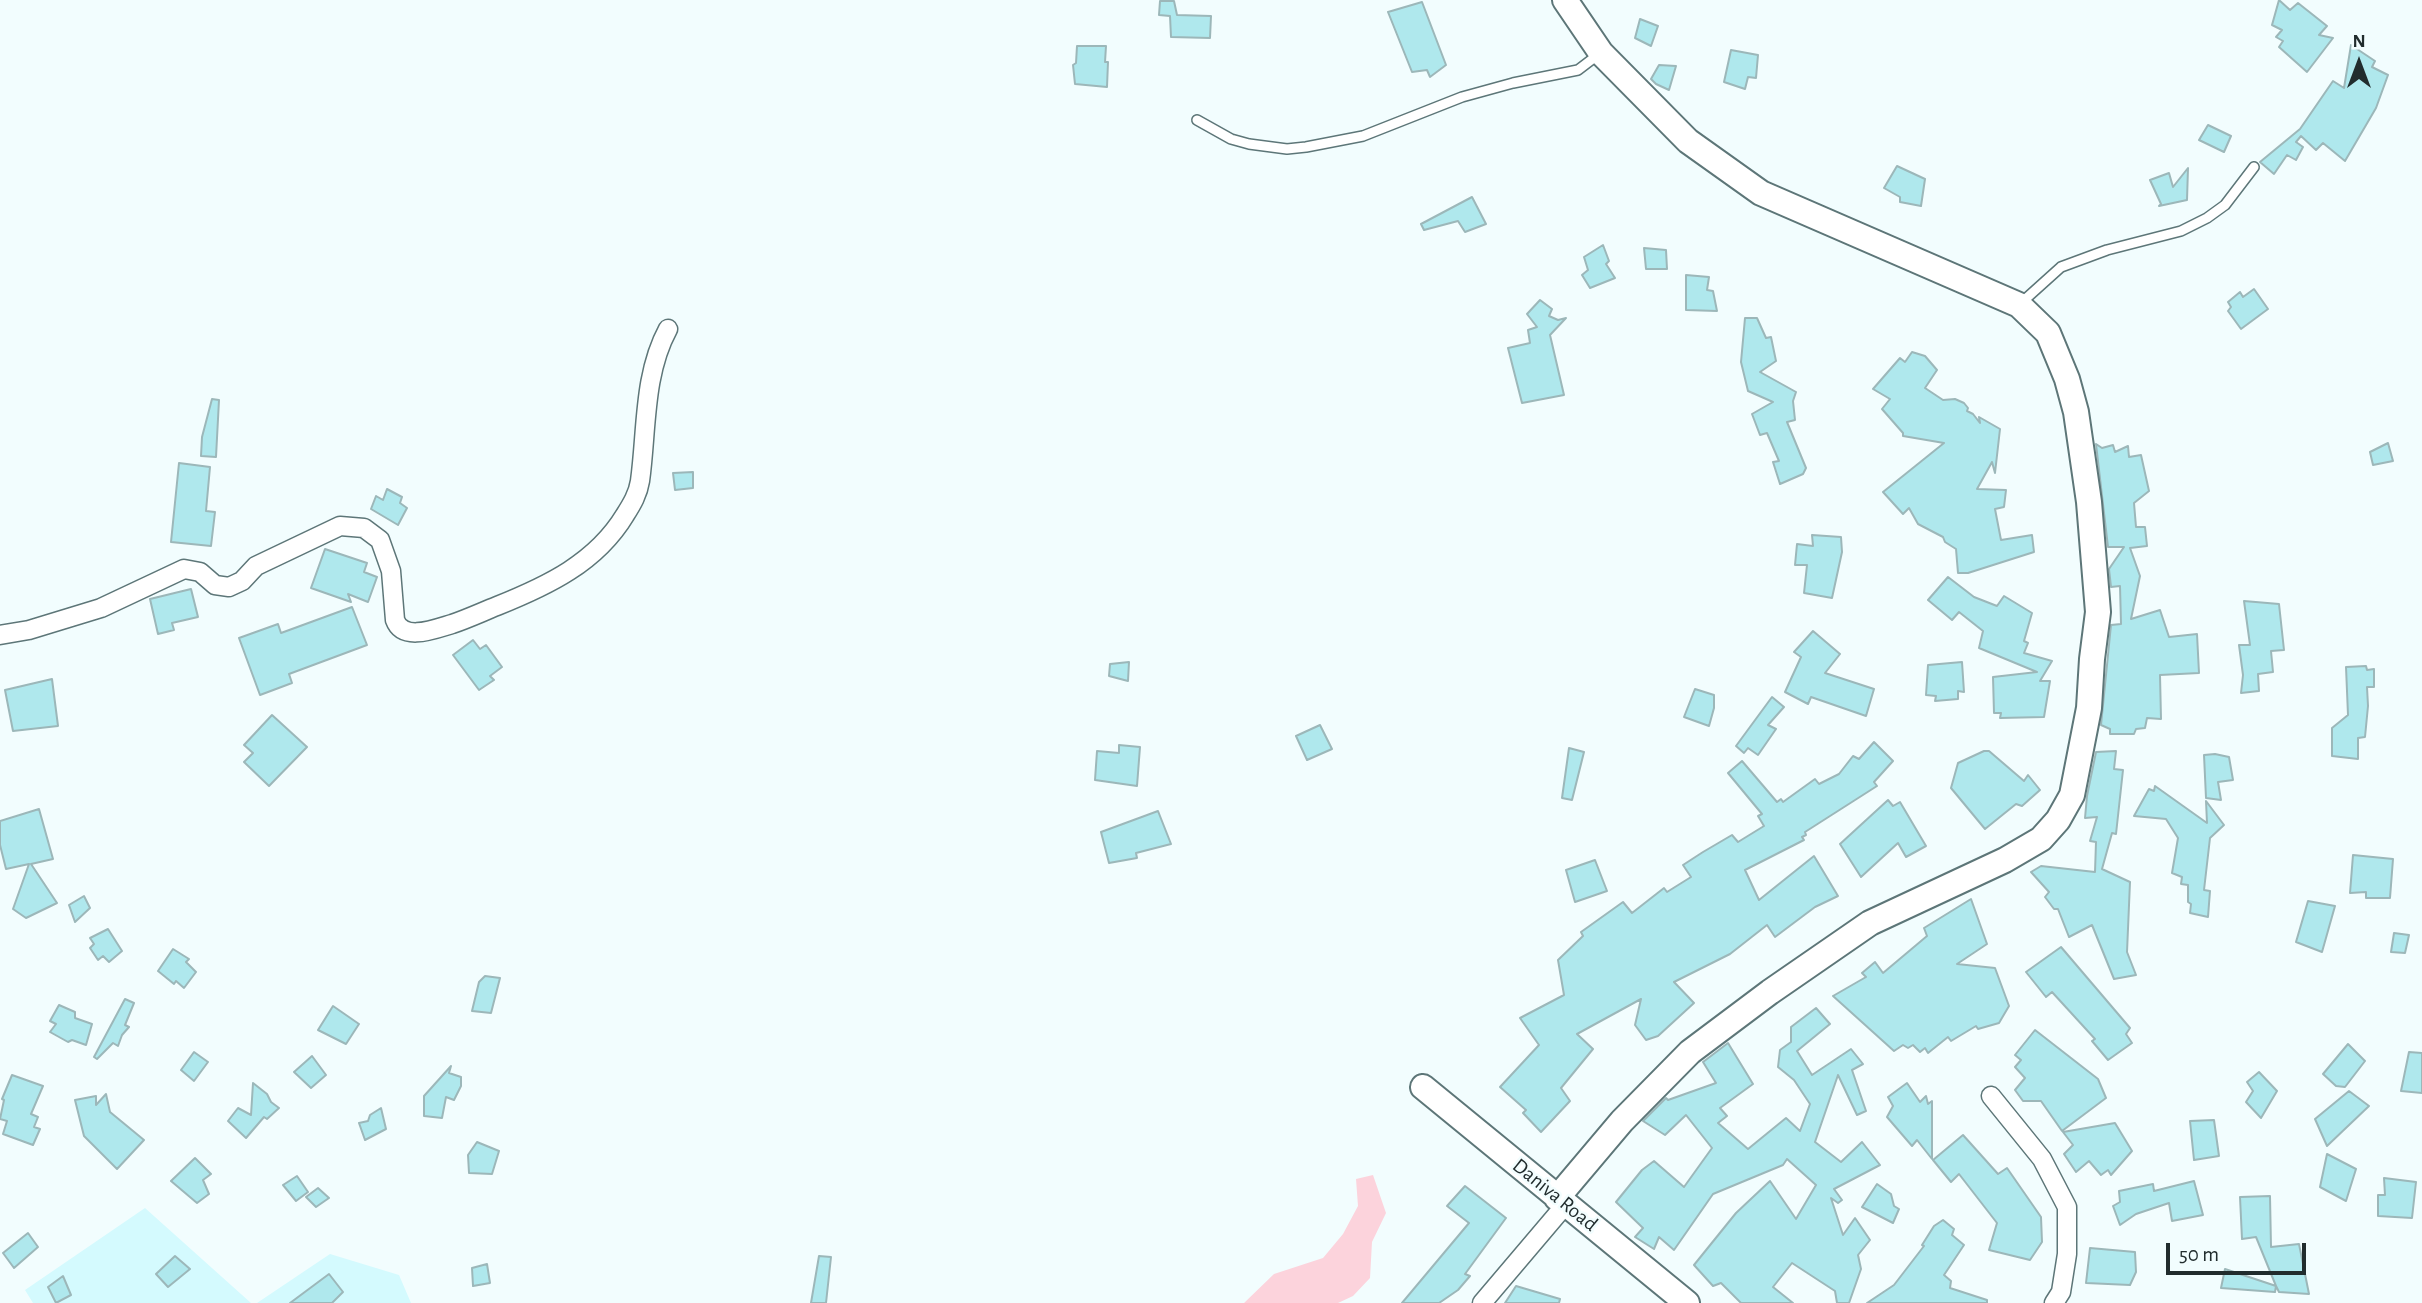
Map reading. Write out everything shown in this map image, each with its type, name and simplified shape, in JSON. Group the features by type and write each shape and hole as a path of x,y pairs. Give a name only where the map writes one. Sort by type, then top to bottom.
{"street":[{"path":"1482,1303 1622,1121 1690,1052 1870,922 2005,860 2041,839 2058,820 2072,795 2089,708 2098,612 2089,502 2076,412 2067,379 2048,333 2019,305 1761,193 1688,141 1601,53 1565,0"},
{"path":"0,635 29,630 101,608 184,569 200,572 215,585 229,587 242,582 256,566 340,526 364,528 380,540 391,571 394,620 397,626 405,631 420,632 452,624 533,592 578,566 605,543 636,496 653,368 658,347 668,329"},
{"name":"Daniva Road","path":"1423,1087 1687,1303"},
{"path":"1991,1096 2042,1159 2067,1207 2067,1254 2061,1292 2054,1303"}],"lane":[{"path":"1197,120 1231,139 1249,144 1287,149 1306,147 1363,136 1462,97 1578,70 1601,53"},
{"path":"2019,305 2061,267 2107,250 2181,231 2207,218 2225,205 2254,167"}],"shaded area":[{"path":"1373,1175 1386,1213 1372,1242 1370,1278 1353,1296 1338,1303 1244,1303 1274,1274 1323,1258 1343,1234 1358,1206 1356,1179"},
{"path":"145,1208 251,1303 33,1303 25,1290"},
{"path":"330,1254 399,1275 411,1303 257,1303"}],"building":[{"path":"2279,0 2290,10 2298,3 2327,26 2319,35 2333,38 2307,72 2279,47 2283,41 2276,37 2282,30 2272,25"},
{"path":"1160,1 1174,1 1177,15 1211,16 1210,38 1171,37 1170,16 1159,15"},
{"path":"1422,2 1446,65 1430,77 1427,70 1412,72 1388,12"},
{"path":"1640,19 1658,26 1651,46 1635,38"},
{"path":"2351,45 2375,61 2372,67 2388,75 2376,108 2345,161 2323,143 2316,150 2301,136 2296,142 2303,147 2296,160 2287,155 2274,174 2260,162 2300,129 2333,81 2344,88"},
{"path":"1077,46 1106,46 1107,87 1075,84 1073,65 1076,63"},
{"path":"1731,50 1758,55 1756,78 1748,77 1745,89 1724,82"},
{"path":"1659,65 1676,66 1669,90 1651,79"},
{"path":"2208,125 2231,136 2224,152 2199,140"},
{"path":"1897,166 1925,179 1921,206 1900,202 1900,197 1884,188"},
{"path":"2188,168 2187,200 2159,206 2161,204 2150,180 2169,173 2173,187"},
{"path":"1472,197 1486,224 1465,232 1458,221 1424,230 1421,224"},
{"path":"1603,245 1609,261 1606,264 1615,278 1590,288 1582,275 1588,270 1584,257"},
{"path":"1644,248 1666,250 1667,269 1646,269"},
{"path":"1686,275 1709,277 1707,290 1713,291 1717,311 1686,310"},
{"path":"2254,289 2268,309 2241,329 2228,311 2231,307 2228,302 2240,292 2243,297"},
{"path":"1540,300 1552,309 1549,316 1558,320 1566,318 1550,335 1564,395 1522,403 1508,348 1530,343 1528,330 1537,327 1527,314"},
{"path":"1745,318 1757,318 1766,338 1771,337 1776,361 1760,372 1796,392 1793,401 1795,420 1787,422 1806,468 1803,474 1780,484 1773,462 1779,461 1767,433 1760,435 1752,414 1773,402 1748,391 1741,362"},
{"path":"1912,352 1925,356 1937,370 1925,388 1943,400 1955,399 1964,403 1967,411 1980,423 1979,417 2000,429 1995,473 1992,462 1977,489 2006,490 2004,507 1995,509 2001,540 2032,535 2034,552 1968,573 1958,573 1956,549 1945,542 1943,537 1918,524 1909,508 1903,514 1883,492 1944,443 1903,436 1882,409 1890,399 1873,389 1900,358 1905,362"},
{"path":"212,399 219,400 216,457 201,456 202,437"},
{"path":"2388,443 2393,461 2373,465 2370,452"},
{"path":"2096,444 2102,448 2113,445 2115,452 2128,446 2129,457 2141,455 2149,491 2134,503 2136,527 2145,527 2147,546 2130,548 2140,576 2131,619 2160,610 2169,637 2197,634 2199,673 2160,675 2161,719 2147,718 2145,728 2136,729 2134,734 2110,734 2110,729 2101,725 2111,625 2121,624 2120,586 2111,587 2109,569 2124,547 2108,547"},
{"path":"179,463 210,467 206,511 215,512 211,546 171,542"},
{"path":"693,472 693,488 675,490 673,473"},
{"path":"387,489 402,497 400,503 407,508 398,525 371,509 376,496 383,500"},
{"path":"1812,535 1841,537 1842,552 1832,598 1804,593 1807,565 1795,565 1797,544 1813,546"},
{"path":"325,549 367,563 364,572 377,577 368,602 348,594 351,602 311,588"},
{"path":"1948,577 1974,597 1997,606 2004,596 2032,613 2024,641 2028,643 2024,653 2052,661 2040,681 2050,681 2044,717 2000,718 2001,713 1994,713 1993,677 2037,672 1979,648 1983,631 1959,612 1952,620 1928,600"},
{"path":"191,589 198,617 172,623 174,630 158,634 150,599"},
{"path":"2244,601 2279,604 2284,650 2271,651 2273,672 2258,674 2259,691 2241,693 2243,675 2239,645 2250,645"},
{"path":"352,607 367,645 289,674 292,683 260,695 239,638 278,624 281,633"},
{"path":"1813,631 1840,654 1825,673 1874,689 1866,716 1811,697 1808,704 1785,692 1801,657 1794,652"},
{"path":"473,640 480,649 486,645 502,667 490,676 494,680 479,690 453,655"},
{"path":"1129,662 1128,681 1109,676 1110,664"},
{"path":"1962,662 1964,692 1958,691 1958,699 1935,701 1936,696 1926,695 1928,665"},
{"path":"2366,666 2367,670 2374,669 2374,687 2367,687 2365,737 2358,738 2358,759 2332,756 2332,728 2348,715 2346,667"},
{"path":"52,679 58,726 13,731 5,690"},
{"path":"1695,689 1714,695 1709,726 1684,717"},
{"path":"1772,697 1784,707 1768,725 1776,729 1758,755 1748,748 1744,753 1736,746"},
{"path":"272,715 307,747 269,786 244,762 253,753 244,745"},
{"path":"1320,725 1332,749 1307,760 1296,736"},
{"path":"1874,742 1893,761 1874,782 1877,786 1805,832 1806,835 1802,837 1804,840 1745,870 1759,900 1814,856 1838,896 1815,907 1775,937 1767,925 1730,954 1674,982 1694,1003 1658,1036 1646,1040 1635,1025 1641,999 1577,1034 1593,1049 1561,1088 1570,1101 1541,1132 1523,1113 1526,1110 1500,1087 1539,1045 1520,1018 1564,995 1558,960 1583,936 1581,932 1623,902 1632,913 1664,888 1667,892 1691,877 1683,865 1732,835 1738,842 1764,826 1758,816 1762,814 1728,773 1742,761 1777,802 1781,799 1783,802 1815,779 1819,784 1839,774 1853,756 1859,759"},
{"path":"1119,745 1140,747 1137,786 1095,780 1097,751 1119,753"},
{"path":"1569,748 1584,752 1572,800 1562,798"},
{"path":"1989,751 2024,781 2028,775 2040,790 2022,806 2016,804 1985,829 1951,788 1958,763"},
{"path":"2116,751 2114,769 2123,770 2116,834 2112,833 2102,869 2130,882 2127,952 2136,975 2114,979 2092,925 2069,937 2058,909 2054,909 2045,897 2049,892 2031,872 2041,866 2095,872 2096,842 2090,841 2097,817 2085,818 2087,796 2096,752"},
{"path":"2204,755 2229,757 2233,780 2218,782 2221,800 2206,798"},
{"path":"2155,786 2207,823 2206,801 2224,825 2210,838 2204,890 2210,891 2208,917 2190,913 2188,885 2181,884 2182,877 2172,873 2178,838 2166,819 2134,816 2149,789 2154,791"},
{"path":"1888,800 1893,806 1900,802 1926,846 1906,857 1898,843 1861,877 1840,844"},
{"path":"39,809 53,859 31,864 57,903 26,918 13,909 29,864 6,869 0,845 0,821"},
{"path":"1158,811 1171,844 1136,853 1137,858 1109,863 1101,832"},
{"path":"2353,855 2393,859 2390,898 2366,898 2366,892 2350,893"},
{"path":"1595,860 1607,891 1575,902 1566,870"},
{"path":"84,896 90,908 75,922 69,905"},
{"path":"1971,899 1987,944 1957,964 1995,968 2009,1006 1999,1023 1978,1029 1976,1026 1951,1041 1948,1037 1928,1053 1925,1048 1920,1052 1913,1045 1908,1048 1903,1045 1894,1051 1833,996 1866,977 1862,973 1875,962 1883,973 1927,936 1924,928"},
{"path":"2308,901 2335,906 2322,952 2296,942"},
{"path":"108,929 122,951 109,962 103,956 98,960 90,948 94,944 90,938"},
{"path":"2394,933 2409,935 2405,953 2391,952"},
{"path":"2061,947 2130,1028 2126,1034 2132,1043 2108,1060 2092,1041 2095,1039 2052,992 2046,997 2026,972"},
{"path":"173,949 189,959 186,962 196,972 184,988 176,981 174,984 158,971"},
{"path":"485,976 500,978 491,1013 472,1011 479,982"},
{"path":"125,999 134,1003 125,1025 129,1027 118,1046 113,1043 97,1059 94,1057"},
{"path":"59,1005 75,1012 75,1018 92,1024 86,1045 72,1040 68,1042 50,1032 56,1024 50,1021"},
{"path":"333,1006 359,1024 346,1044 318,1030"},
{"path":"1816,1008 1830,1024 1797,1051 1812,1075 1851,1049 1863,1064 1852,1070 1866,1111 1857,1115 1838,1075 1815,1142 1841,1162 1862,1142 1880,1165 1834,1189 1842,1200 1838,1203 1831,1198 1843,1235 1855,1218 1870,1240 1858,1255 1861,1269 1849,1303 1837,1303 1835,1291 1792,1263 1773,1287 1793,1303 1741,1303 1721,1283 1713,1286 1694,1265 1736,1213 1770,1181 1796,1219 1816,1185 1787,1159 1783,1165 1713,1194 1674,1250 1659,1237 1654,1249 1635,1237 1643,1228 1616,1202 1642,1170 1654,1161 1684,1187 1712,1148 1686,1115 1665,1135 1643,1121 1666,1098 1668,1100 1716,1083 1703,1062 1728,1043 1753,1084 1720,1108 1727,1116 1718,1123 1748,1149 1786,1118 1800,1131 1810,1104 1794,1080 1778,1067 1780,1050 1791,1042 1791,1027"},
{"path":"2035,1030 2098,1079 2106,1098 2062,1131 2041,1101 2023,1101 2015,1090 2025,1078 2015,1067 2021,1060 2015,1055"},
{"path":"2348,1044 2365,1061 2345,1087 2336,1086 2323,1074"},
{"path":"194,1052 208,1062 194,1081 181,1070"},
{"path":"2409,1052 2422,1053 2422,1093 2401,1091"},
{"path":"312,1056 326,1075 311,1088 294,1072"},
{"path":"451,1066 449,1073 461,1077 461,1086 454,1100 446,1097 442,1118 424,1116 424,1096"},
{"path":"2259,1072 2277,1091 2261,1118 2246,1102 2253,1091 2247,1082"},
{"path":"12,1075 43,1086 31,1114 38,1117 34,1127 40,1129 33,1145 3,1134 7,1121 0,1119 2,1099"},
{"path":"253,1083 279,1108 267,1119 264,1117 246,1138 228,1121 238,1108 251,1115"},
{"path":"1907,1083 1920,1102 1926,1096 1928,1104 1932,1101 1932,1159 1917,1140 1912,1146 1887,1117 1893,1106 1888,1097"},
{"path":"2349,1091 2369,1106 2327,1146 2315,1119"},
{"path":"106,1094 110,1112 144,1140 117,1169 84,1136 75,1100 96,1096 96,1105"},
{"path":"381,1108 386,1129 365,1140 359,1123 368,1121 370,1115"},
{"path":"2214,1120 2219,1156 2194,1160 2190,1121"},
{"path":"2115,1123 2132,1151 2111,1175 2108,1170 2101,1175 2089,1161 2076,1172 2064,1154 2073,1145 2063,1132"},
{"path":"1963,1135 1998,1174 2007,1168 2041,1217 2042,1242 2030,1260 1989,1250 1997,1223 1959,1174 1951,1182 1933,1160"},
{"path":"477,1142 499,1151 492,1174 469,1173 468,1155"},
{"path":"2327,1154 2356,1169 2346,1201 2320,1187"},
{"path":"195,1158 211,1174 203,1180 209,1194 197,1203 171,1181"},
{"path":"297,1176 308,1192 296,1201 283,1185"},
{"path":"2384,1178 2416,1182 2412,1218 2378,1216 2378,1195 2385,1195"},
{"path":"2194,1181 2203,1215 2172,1221 2169,1203 2136,1214 2120,1225 2113,1206 2120,1202 2119,1191 2153,1184 2154,1191"},
{"path":"1877,1184 1891,1194 1894,1206 1899,1209 1893,1223 1862,1207"},
{"path":"1465,1186 1506,1218 1465,1274 1470,1276 1458,1290 1439,1303 1402,1303 1469,1223 1447,1206"},
{"path":"318,1188 329,1198 316,1207 306,1197"},
{"path":"2270,1196 2271,1247 2299,1244 2309,1294 2279,1292 2256,1237 2242,1239 2240,1197"},
{"path":"1943,1220 1954,1229 1952,1235 1964,1245 1944,1275 1951,1281 1950,1288 1987,1300 1987,1303 1867,1303 1894,1285 1924,1246 1922,1245 1934,1226"},
{"path":"28,1233 38,1247 14,1268 3,1253"},
{"path":"2090,1248 2135,1252 2136,1272 2130,1285 2086,1283"},
{"path":"175,1256 190,1269 168,1287 156,1274"},
{"path":"819,1256 831,1257 826,1303 811,1303"},
{"path":"487,1264 490,1283 473,1286 472,1268"},
{"path":"2225,1269 2276,1286 2275,1292 2221,1288"},
{"path":"329,1274 343,1292 332,1303 290,1303"},
{"path":"63,1276 71,1295 56,1303 48,1287"},
{"path":"1516,1286 1560,1299 1559,1303 1505,1303"}]}
